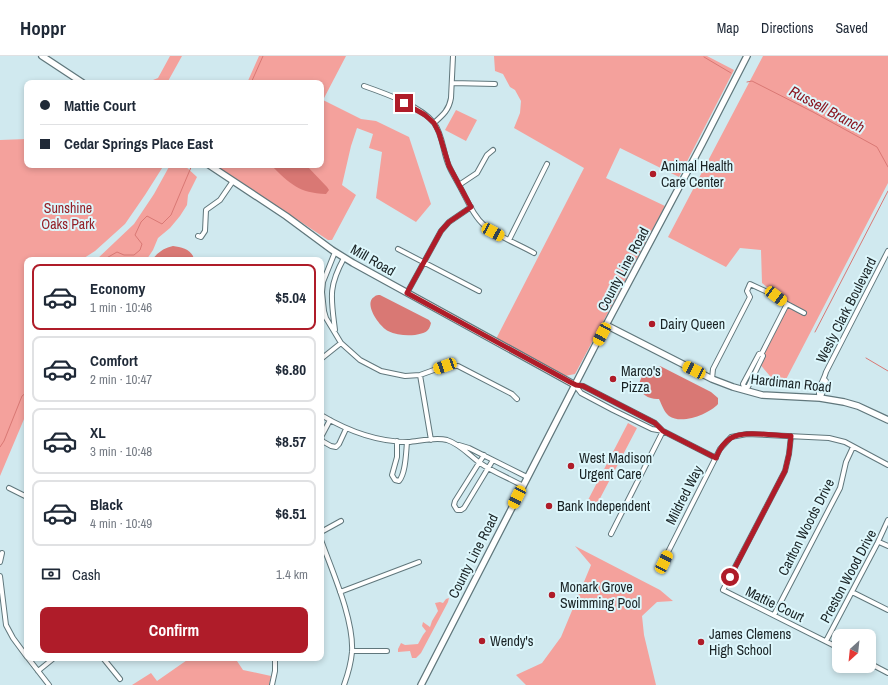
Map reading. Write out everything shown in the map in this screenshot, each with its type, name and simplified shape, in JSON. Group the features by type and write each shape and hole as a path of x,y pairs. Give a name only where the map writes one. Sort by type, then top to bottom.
{"street":[{"path":"42,56 78,80"},
{"path":"434,123 447,111 450,105 453,56"},
{"name":"County Line Road","path":"421,685 606,325 747,56"},
{"path":"452,83 495,84"},
{"path":"364,86 394,97 415,108 434,123 439,133 449,166 477,217 485,226 534,253"},
{"path":"459,185 477,173 487,155 493,150"},
{"path":"509,240 547,164"},
{"name":"Mill Road","path":"214,168 286,216 335,252 377,278 576,385"},
{"path":"198,236 201,237 205,231 206,210 220,200 233,181"},
{"path":"407,293 438,236 446,225 471,207"},
{"path":"398,249 479,292"},
{"name":"Wesly Clark Boulevard","path":"820,398 818,393 821,381 824,379 826,372 888,251"},
{"path":"324,277 335,252"},
{"path":"335,332 331,293 332,284 344,258"},
{"path":"324,282 332,284"},
{"path":"706,376 713,369 750,297 747,291 750,284 776,296 804,313"},
{"path":"324,291 331,293"},
{"path":"743,389 748,387 763,356 762,353 787,304"},
{"path":"324,311 326,318 341,343 360,360 372,367 405,376 420,375 445,366 458,366 512,394 517,400"},
{"name":"Hardiman Road","path":"606,325 712,379 733,388 743,389 756,394 820,398 844,402 858,406 888,420"},
{"path":"324,357 341,343"},
{"path":"712,379 713,369"},
{"path":"420,375 431,440"},
{"path":"576,385 583,386 655,423 663,431"},
{"path":"576,385 581,392 613,410 652,429 663,431 716,458"},
{"path":"324,417 346,429 375,438 407,442 446,440 469,448 528,477"},
{"path":"324,431 330,420"},
{"path":"324,442 336,447 346,429"},
{"path":"611,534 663,431"},
{"name":"Mildred Way","path":"664,562 716,458 725,443 732,437 747,434 828,438 845,442 888,465"},
{"name":"Mattie Court","path":"791,436 785,471 723,590 832,644"},
{"path":"397,441 397,457 392,475 395,480 398,481 401,479 407,442"},
{"path":"457,444 480,462 523,486"},
{"name":"Carlton Woods Drive","path":"774,616 840,488 846,462 853,447"},
{"path":"484,455 455,501 454,505 457,510 462,510 464,508 493,460"},
{"path":"9,488 24,496"},
{"name":"Preston Wood Drive","path":"826,641 888,520"},
{"path":"324,530 342,521"},
{"path":"878,542 888,546"},
{"path":"324,548 340,592 349,627 352,651 349,669 344,685"},
{"path":"0,562 2,553"},
{"path":"340,592 419,562"},
{"path":"0,576 6,625 13,638 24,652"},
{"path":"852,592 888,610"},
{"path":"352,651 387,651"},
{"path":"31,661 49,685"},
{"path":"38,671 50,661"},
{"path":"105,661 120,679"},
{"path":"272,685 275,671 275,661"},
{"path":"876,667 888,673"}],"green space":[{"path":"170,56 182,56 169,80 153,80 158,78"},
{"path":"259,56 346,56 324,98 324,80 248,80"},
{"path":"494,56 707,56 734,70 679,177 620,148 606,178 665,206 575,374 565,376 496,339 584,168 514,128 520,113 521,101 515,90 510,87 503,74 495,71"},
{"path":"763,56 888,56 888,183 781,389 758,362 787,304 762,283 761,250 740,248 726,267 668,237"},
{"path":"324,100 361,119 376,121 409,137 431,204 416,222 376,198 382,152 369,148 373,134 357,128 351,146 342,185 356,195 332,240 328,240 220,168 324,168"},
{"path":"456,110 477,120 466,141 445,130"},
{"name":"Sunshine Oaks Park","path":"24,139 24,168 162,168 125,224 95,251 86,257 24,257 24,419 0,476 0,140"},
{"path":"168,168 187,168 197,177 188,195 187,205 170,228 158,238 148,257 99,257 134,224 154,194"},
{"path":"628,423 637,428 596,506 588,500"},
{"path":"575,546 660,590 673,601 657,602 642,616 644,635 656,685 526,685 516,675 542,663 561,637 591,565"},
{"path":"449,598 421,653 416,658 412,658 410,651 398,652 401,643 405,645 418,644 426,631 422,626 423,622 430,627 438,611 435,603 443,603"},
{"path":"186,661 237,661 243,670 271,676 269,685 132,685 151,673 157,681"}],"shaded area":[{"path":"274,168 309,168 329,190 326,194 309,192 296,186"},
{"path":"173,246 183,248 189,251 193,257 155,257 167,248"},
{"path":"380,295 429,320 431,323 428,330 424,333 405,335 385,329 377,320 371,310 370,305 371,300"},
{"path":"660,366 711,392 718,398 718,404 702,415 688,419 669,416 664,410 659,399 644,395 639,385 642,377 650,367"}],"waterway":[{"path":"252,80 263,56"},
{"name":"Russell Branch","path":"704,57 731,73"},
{"name":"Russell Branch","path":"747,82 752,81 877,147 888,167"},
{"path":"108,257 117,252 124,255 134,255 140,250 142,244 135,235 141,222 147,216 162,224 171,215 191,168"},
{"name":"Russell Branch","path":"815,332 888,191"},
{"name":"Russell Branch","path":"866,358 888,371"},
{"path":"0,447 24,394"}],"place":[{"name":"Animal Health Care Center","path":"653,174"},
{"name":"Dairy Queen","path":"652,324"},
{"name":"Marco's Pizza","path":"613,379"},
{"name":"West Madison Urgent Care","path":"571,466"},
{"name":"Bank Independent","path":"549,506"},
{"name":"Monark Grove Swimming Pool","path":"552,595"},
{"name":"Wendy's","path":"482,641"},
{"name":"James Clemens High School","path":"701,642"}],"route":[{"path":"404,103 415,108 434,123 439,133 449,166 471,207 449,222 441,231 407,293 570,382 583,386 655,423 663,431 716,458 720,449 725,443 732,437 738,435 791,436 788,463 785,471 730,577"}]}
